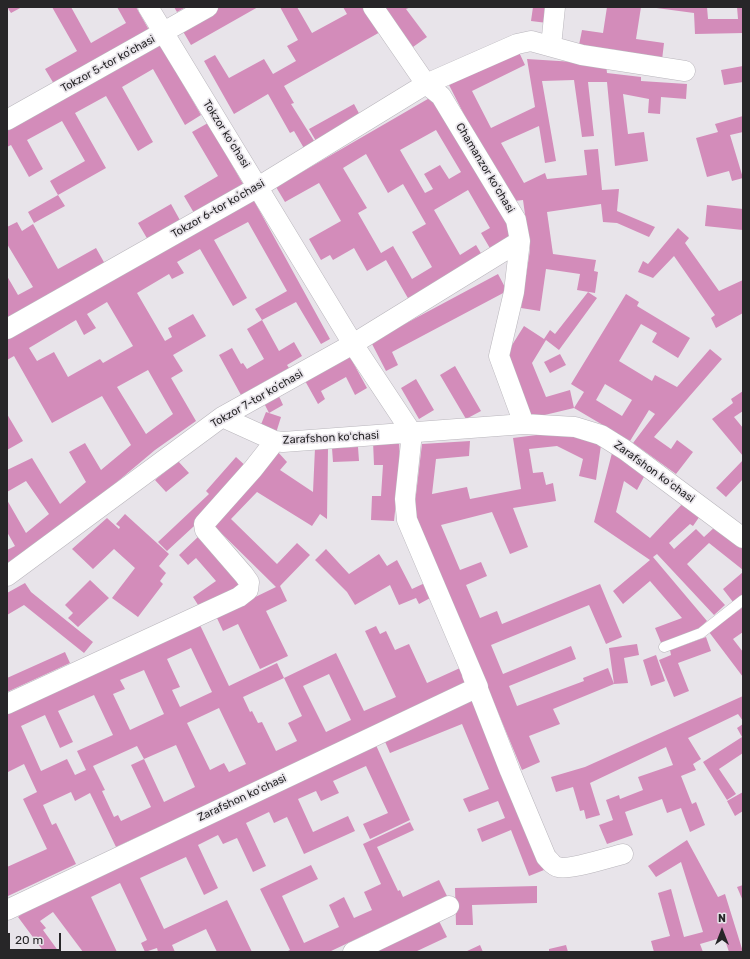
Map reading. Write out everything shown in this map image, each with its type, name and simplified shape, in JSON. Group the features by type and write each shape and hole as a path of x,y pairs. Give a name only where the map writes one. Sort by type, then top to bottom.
{"street":[{"name":"Tokzor koʻchasi","path":"148,7 353,344"},
{"name":"Tokzor 5-tor koʼchasi","path":"7,120 208,7"},
{"name":"Chamanzor koʻchasi","path":"373,7 426,84 441,96 516,220 520,241 514,292 499,356 524,424"},
{"path":"551,46 555,7"},
{"path":"426,84 517,44 531,41 582,55 684,71"},
{"name":"Tokzor 6-tor koʼchasi","path":"7,328 258,187 426,84"},
{"name":"Tokzor 7-tor koʼchasi","path":"7,576 222,417 353,344 520,241"},
{"path":"353,344 412,433 405,499 407,520 478,687 510,771 546,858 552,864 560,868 571,867 623,854"},
{"path":"222,417 275,441"},
{"name":"Zarafshon koʻchasi","path":"7,704 239,597 248,590 249,582 205,530 204,524 253,469 275,441 412,433 524,424 575,427 601,435 625,450 743,538"},
{"name":"Zarafshon koʻchasi","path":"7,910 478,687"},
{"path":"353,952 449,906"}],"lane":[{"path":"664,648 701,633 743,600"}],"building":[{"path":"7,7 22,7 11,13"},
{"path":"52,7 71,7 91,43 126,23 117,7 136,7 149,30 54,84 45,69 77,51"},
{"path":"174,7 186,7 177,12"},
{"path":"218,7 258,7 191,45 181,28"},
{"path":"280,7 297,7 312,33 347,14 343,7 367,7 382,31 284,86 294,103 291,104 316,144 305,150 294,131 290,133 268,94 234,114 204,61 215,55 229,78 264,59 273,74 296,61 287,46 298,40"},
{"path":"384,7 411,7 406,9 427,37 413,47"},
{"path":"533,7 549,7 547,23 531,21"},
{"path":"607,7 641,7 636,39 664,43 662,60 615,53 616,50 579,45 582,30 603,33"},
{"path":"649,7 707,7 708,19 738,19 737,7 743,7 743,33 695,34 694,13"},
{"path":"159,42 201,115 185,125 153,69 122,87 153,142 138,151 106,96 75,113 106,168 58,195 50,181 85,161 62,121 27,140 43,169 29,177 11,145 7,147 7,128"},
{"path":"518,50 525,65 472,91 491,128 535,107 527,59 606,64 607,73 641,77 641,81 687,84 686,99 661,97 660,114 648,113 649,99 623,94 628,134 644,132 648,161 615,166 607,82 588,82 594,136 582,137 574,80 542,81 556,161 545,163 539,126 501,143 524,183 545,173 547,179 587,175 584,150 598,149 602,190 619,189 617,211 655,227 649,237 617,223 603,222 601,204 547,212 553,254 596,260 594,271 598,272 595,293 577,290 580,274 546,269 540,311 521,308 530,250 523,200 514,201 475,136 449,85"},
{"path":"743,66 743,82 724,85 721,70"},
{"path":"433,96 515,237 491,250 481,233 490,228 468,190 434,210 460,255 476,245 482,255 409,300 386,260 367,271 354,248 333,260 330,255 321,260 309,239 341,221 319,183 285,202 276,187","holes":["436,130 461,172 449,179 440,165 424,174 433,189 425,193 400,150","366,154 388,193 403,184 426,224 412,232 432,267 412,279 393,246 381,253 358,213 367,208 343,168"]},
{"path":"354,104 361,117 316,141 309,129"},
{"path":"743,116 743,132 730,135 743,178 732,181 729,171 707,177 696,138 718,132 715,124"},
{"path":"208,123 243,184 194,213 184,196 218,176 192,132"},
{"path":"58,195 65,206 34,223 28,212"},
{"path":"252,197 330,339 321,344 296,302 262,320 255,309 287,291 248,222 214,240 247,298 233,306 200,249 177,262 184,273 172,279 169,274 137,293 165,341 172,337 168,328 193,314 206,336 173,355 183,371 171,378 196,421 155,450 23,561 7,569 7,550 15,546 7,532 7,500 26,533 49,514 26,481 7,492 7,470 32,458 60,504 86,482 69,452 85,443 101,470 131,445 102,396 52,423 14,356 7,360 7,337","holes":["107,302 133,346 103,363 100,359 68,377 54,352 37,361 29,348 76,320 84,335 96,328 87,314","148,370 173,414 146,434 117,387"]},
{"path":"171,204 181,222 148,240 138,223"},
{"path":"707,205 743,209 743,230 705,226"},
{"path":"17,222 22,231 33,224 58,269 96,248 105,264 7,321 7,276 18,295 33,287 7,244 7,227"},
{"path":"678,228 689,238 685,243 719,291 743,280 743,313 716,328 711,318 715,315 674,256 653,278 638,272 643,261 648,264"},
{"path":"498,274 507,291 392,352 398,365 386,371 371,342"},
{"path":"588,292 597,298 559,350 546,340 532,363 546,397 570,390 574,408 532,418 507,353 524,326 544,339 550,330 555,334"},
{"path":"626,294 639,302 637,306 690,338 678,358 652,342 657,333 641,324 619,361 652,381 655,375 677,387 710,349 722,359 654,437 671,449 677,440 693,452 676,474 633,443 655,414 649,410 630,441 574,408 584,392 571,384","holes":["605,384 632,400 622,416 596,400"]},
{"path":"262,320 279,351 294,342 302,356 287,365 289,368 241,395 219,355 232,348 241,364 243,363 247,369 264,359 247,329"},
{"path":"560,354 566,365 550,373 544,362"},
{"path":"349,355 367,388 355,395 346,377 321,391 325,399 318,404 304,379"},
{"path":"455,366 481,411 466,419 440,375"},
{"path":"416,379 434,410 419,419 401,388"},
{"path":"743,391 743,411 734,417 743,428 743,456 712,419 733,403 731,399"},
{"path":"278,394 283,405 269,413 263,401"},
{"path":"266,412 281,417 276,433 260,427"},
{"path":"7,414 23,441 7,450"},
{"path":"560,432 601,445 596,480 579,476 583,459 557,446 529,449 533,473 543,472 546,485 553,483 556,501 513,508 528,547 510,554 492,512 441,525 460,570 481,562 487,576 466,585 480,618 497,611 502,624 600,584 622,637 606,644 589,605 491,645 503,674 571,646 576,659 509,686 517,706 584,681 583,678 608,668 614,684 553,709 560,724 529,736 540,762 522,770 414,511 422,444 470,441 469,456 436,459 432,494 467,487 470,499 521,489 513,438"},
{"path":"399,440 400,464 394,521 371,520 372,496 381,496 383,465 374,465 373,441"},
{"path":"358,447 359,461 333,462 332,448"},
{"path":"315,448 328,449 327,519 320,514 312,526 257,492 231,519 277,564 297,543 310,555 280,586 287,601 266,611 288,656 260,669 238,624 223,631 216,616 276,587 208,520 277,451 287,462 280,470 313,492"},
{"path":"612,453 645,475 637,490 624,481 616,512 650,538 685,501 702,513 693,526 690,524 669,543 674,549 696,529 704,537 717,525 743,546 743,570 709,543 687,564 725,605 714,615 657,554 653,557 707,621 694,633 662,645 655,628 682,618 650,581 623,604 613,591 650,560 594,522"},
{"path":"236,457 249,469 219,503 167,551 158,542 209,494 206,491"},
{"path":"743,460 743,479 726,497 716,488"},
{"path":"178,461 189,473 166,492 155,480"},
{"path":"125,514 169,554 159,566 166,573 160,581 163,584 138,617 112,598 135,568 114,549 93,569 72,549 107,518 119,529 120,527 116,524"},
{"path":"199,536 242,583 231,592 200,608 193,597 216,581 196,558 188,565 179,555"},
{"path":"326,549 349,574 379,554 387,566 397,560 412,589 427,582 434,596 419,604 416,598 399,605 390,585 355,605 347,592 315,560"},
{"path":"743,572 743,594 733,602 723,589"},
{"path":"90,580 109,598 78,627 68,618 73,613 65,605"},
{"path":"25,583 31,592 93,642 84,653 24,605 7,615 7,593"},
{"path":"743,607 743,632 733,639 743,652 743,677 709,632"},
{"path":"199,623 229,686 277,663 284,678 336,653 364,711 396,697 365,631 376,626 380,634 386,631 395,650 409,644 427,683 460,668 467,684 116,847 90,793 75,801 71,792 43,805 52,825 56,823 76,864 8,896 7,867 47,849 23,799 37,792 24,764 8,772 7,770 7,712","holes":["191,648 212,692 180,707 172,690 180,687 167,659","144,670 164,714 130,730 113,694 125,689 120,680","329,674 351,720 326,732 303,686","284,678 302,716 288,723 297,741 276,751 262,722 258,723 252,711 250,712 243,697","94,695 113,735 77,751 86,770 75,775 67,759 41,771 21,726 45,715 60,748 73,742 58,711","219,708 246,764 229,772 224,763 210,770 187,723","176,745 195,787 164,802 144,759","137,746 144,759 131,765 151,807 121,821 118,815 114,817 102,791 105,790 93,766"]},
{"path":"706,637 711,651 678,663 689,691 674,697 659,660 671,655 670,650"},
{"path":"637,644 639,655 624,658 628,683 614,684 609,648"},
{"path":"65,652 70,663 7,692 7,678"},
{"path":"656,655 665,681 651,686 643,660"},
{"path":"743,696 743,721 738,714 688,738 701,759 693,764 696,770 681,776 692,804 696,802 705,825 690,832 681,808 667,813 662,799 625,812 633,835 607,844 599,825 613,820 606,800 619,795 620,799 643,790 638,777 673,765 666,747 590,783 600,815 586,819 584,810 580,811 573,787 556,792 551,777 585,767"},
{"path":"474,700 544,870 529,876 511,830 482,842 477,829 505,818 498,801 469,812 463,799 489,789 462,724 390,753 383,737"},
{"path":"743,724 743,753 719,769 736,794 727,800 703,762 742,737 737,728"},
{"path":"375,743 410,820 370,839 363,824 388,813 366,766 333,781 339,793 321,801 316,791 298,799 313,832 348,816 355,831 304,854 287,817 274,823 269,812 246,823 266,866 253,872 237,838 223,844 218,835 198,845 218,888 204,895 186,857 140,878 164,929 227,900 252,952 217,952 206,929 172,945 175,952 158,952 157,948 145,952 141,943 147,940 120,883 91,897 117,952 83,952 53,912 40,921 46,928 43,930 59,952 44,952 18,917 55,889"},
{"path":"743,792 743,811 735,816 727,801"},
{"path":"410,822 414,830 377,847 398,891 400,890 403,897 439,880 447,896 329,952 286,952 290,950 260,889 311,865 318,879 282,896 304,943 339,927 329,905 344,897 354,918 372,910 364,892 381,884 363,844"},
{"path":"687,840 718,897 725,894 743,952 729,952 724,937 700,944 703,952 654,952 651,941 670,936 658,893 671,889 684,937 703,932 681,862 656,877 648,866"},
{"path":"743,885 743,901 737,887"},
{"path":"537,886 537,903 472,905 473,925 456,925 455,888"},
{"path":"437,917 447,937 415,952 363,952"},
{"path":"480,945 483,952 465,952"},
{"path":"566,945 568,952 549,952 549,949"}]}
